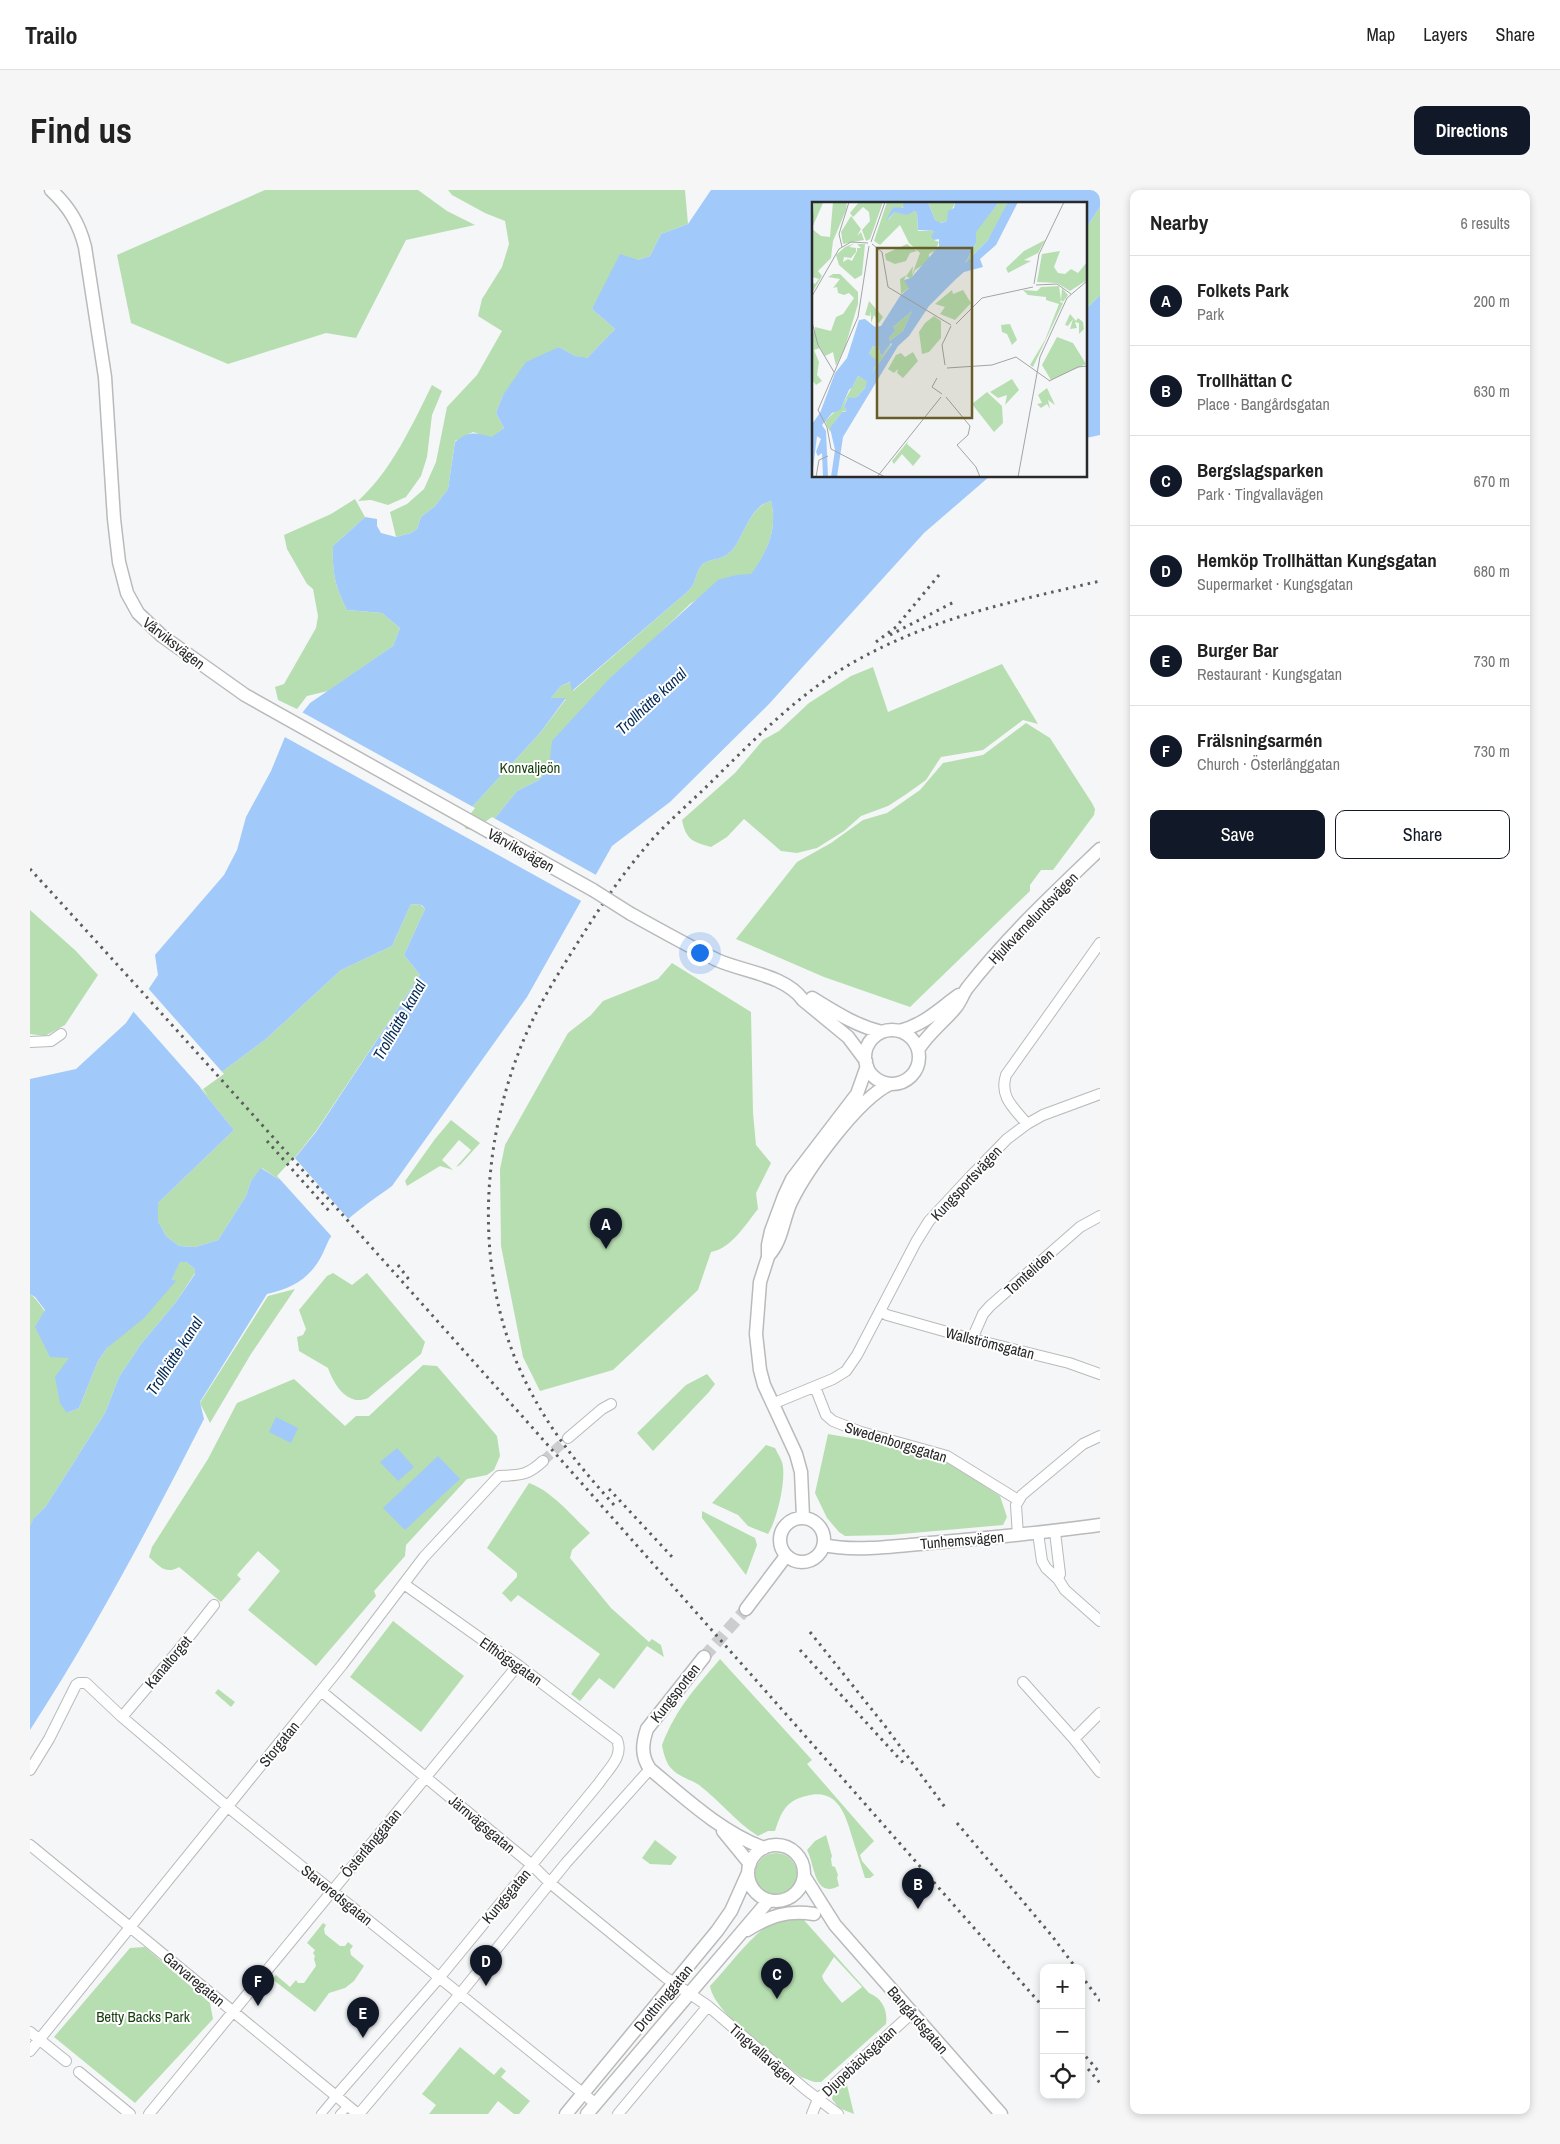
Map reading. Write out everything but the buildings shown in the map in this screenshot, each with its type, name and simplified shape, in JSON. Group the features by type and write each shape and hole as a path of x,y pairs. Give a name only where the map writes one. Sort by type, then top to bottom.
{"street":[{"name":"Vårviksvägen","path":"51,190 72,212 85,247 104,370 114,519 119,562 126,593 138,613 162,636 245,695 280,716 593,890 631,914 713,958 778,982 798,993"},
{"name":"Hjulkvarnelundsvägen","path":"899,1031 928,1020 967,988 1053,894 1100,849"},
{"path":"1027,1124 1009,1103 1004,1094 1003,1085 1006,1075 1100,943"},
{"name":"Hjulkvarnelundsvägen","path":"918,1050 956,1006 967,988"},
{"path":"768,1257 775,1249 790,1204 802,1183 865,1100 890,1084 901,1083 911,1077 918,1067 918,1050 913,1040 899,1031 882,1032 870,1029 844,1018 809,996 798,993"},
{"path":"798,993 854,1043 874,1077 890,1084"},
{"path":"804,1517 801,1472 796,1454 772,1404 760,1370 756,1334 760,1282 768,1257 771,1231 788,1188 797,1172 857,1094 866,1063 866,1051 870,1042 882,1032"},
{"path":"30,1042 50,1041 60,1034"},
{"name":"Kungsportsvägen","path":"772,1404 815,1387 846,1371 857,1355 916,1242 930,1221 1007,1139 1027,1124 1044,1115 1097,1099"},
{"name":"Tomteliden","path":"972,1340 983,1314 990,1306 1080,1227 1100,1216"},
{"name":"Wallströmsgatan","path":"880,1311 887,1315 972,1340 1064,1362 1100,1374"},
{"name":"Swedenborgsgatan","path":"815,1387 826,1415 833,1421 861,1432 947,1456 1018,1500"},
{"path":"568,1438 602,1409 611,1404"},
{"path":"1018,1535 1016,1505 1018,1500 1083,1444 1100,1436"},
{"name":"Storgatan","path":"30,2051 321,1691 424,1557 499,1476 521,1475 530,1472 542,1461"},
{"path":"804,1517 816,1522 820,1526 823,1532 824,1545 815,1558 800,1562 786,1556 780,1544 782,1531 790,1520 804,1517"},
{"name":"Tunhemsvägen","path":"824,1545 844,1548 1056,1532 1100,1525"},
{"path":"1056,1532 1060,1561 1058,1579"},
{"path":"1038,1533 1042,1561 1051,1574 1058,1579 1065,1590 1100,1621"},
{"path":"746,1609 786,1556"},
{"name":"Elfhögsgatan","path":"404,1584 617,1740"},
{"name":"Kanaltorget","path":"122,1717 214,1606"},
{"name":"Kungsporten","path":"650,1769 643,1749 647,1729 704,1657"},
{"name":"Österlånggatan","path":"149,2114 518,1666"},
{"name":"Staveredsgatan","path":"30,1770 49,1739 76,1685 83,1682 89,1684 122,1717 228,1806 583,2093 592,2109"},
{"path":"1023,1682 1074,1739 1100,1772"},
{"name":"Järnvägsgatan","path":"321,1691 532,1865 550,1883 666,1977 690,1992"},
{"path":"1074,1739 1100,1713"},
{"name":"Kungsgatan","path":"321,2114 439,1978 616,1760 620,1754 617,1740"},
{"path":"650,1769 711,1818 743,1839 764,1848"},
{"name":"Kungsgatan","path":"358,2114 460,1994 550,1883 650,1769"},
{"path":"711,1818 749,1868 754,1891 769,1900 782,1900 791,1896 800,1888 804,1876"},
{"name":"Garvaregatan","path":"30,1845 358,2114"},
{"path":"749,1868 754,1856 764,1848 781,1845 793,1851 802,1862 804,1876 835,1925"},
{"name":"Drottninggatan","path":"566,2114 717,1931 731,1911 749,1868"},
{"path":"791,1896 814,1914 835,1925"},
{"name":"Drottninggatan","path":"592,2109 736,1936 769,1900"},
{"path":"736,1936 761,1921 783,1912 814,1914"},
{"name":"Bangårdsgatan","path":"835,1925 1001,2114"},
{"name":"Tingvallavägen","path":"690,1992 838,2114"},
{"path":"618,2114 708,2006"},
{"name":"Djupebäcksgatan","path":"812,2114 818,2099 912,2013"},
{"path":"30,2032 66,2061"},
{"path":"79,2072 130,2114"},
{"path":"340,2114 348,2106"}],"green space":[{"path":"265,190 418,190 447,211 475,225 406,240 356,338 326,333 228,364 131,323 117,255"},
{"path":"448,190 685,190 688,224 661,234 650,256 638,260 592,309 615,329 586,359 575,356 559,347 503,395 496,413 504,428 492,438 473,432 455,441 448,489 435,506 421,517 417,529 411,533 396,537 390,512 407,504 424,489 436,462 447,407 477,375 502,331 478,316 482,299 502,267 509,244 505,221 485,213 452,195"},
{"path":"1100,207 1100,295 1088,307 1088,225"},
{"path":"432,385 442,391 432,415 427,457 421,476 406,497 388,505 371,500 358,501 370,489 391,461 409,431"},
{"path":"355,499 365,517 333,546 333,564 337,586 347,610 382,613 400,628 393,646 328,691 307,696 297,709 278,700 275,687 284,684 316,628 318,616 313,589 307,584 287,549 284,535 331,514"},
{"name":"Konvaljeön","path":"771,501 773,521 770,540 762,558 751,575 736,575 690,604 662,631 551,760 549,768 539,780 517,791 491,823 474,833 464,831 460,823 472,807 540,733 566,699 551,698 561,686 571,682 573,691 685,594 693,585 703,564 729,553 753,515 764,504"},
{"path":"1002,664 1038,724 1023,720 983,750 941,757 926,780 888,806 861,816 844,831 817,848 797,853 781,851 744,819 727,837 711,847 695,842 688,836 682,820 735,773 763,740 779,731 809,703 851,676 873,667 888,712"},
{"path":"1026,723 1050,738 1092,803 1095,809 1094,815 1053,870 1041,870 1030,885 1030,891 910,1007 824,977 736,939 797,862 831,843 863,820 887,813 920,790 943,763 983,755"},
{"path":"411,904 421,905 425,909 404,955 420,975 316,1131 278,1179 262,1168 251,1181 246,1196 218,1240 195,1247 179,1246 166,1236 158,1221 158,1203 234,1130 200,1088 266,1039 341,970 392,946"},
{"path":"30,910 76,951 98,975 65,1025 45,1036 30,1034"},
{"path":"672,963 751,1012 753,1113 756,1145 771,1163 756,1193 758,1209 732,1241 719,1250 711,1252 698,1290 613,1370 540,1391 523,1357 501,1246 500,1169 505,1145 568,1033 591,1015 603,1001 658,979"},
{"path":"451,1120 480,1143 456,1167 471,1150 459,1140 442,1160 453,1170 440,1166 407,1186 405,1181"},
{"path":"180,1261 186,1262 195,1269 195,1273 176,1302 141,1344 119,1377 105,1413 46,1506 36,1516 30,1526 30,1294 53,1323 70,1357 67,1413 79,1408 98,1361 107,1348 175,1281 172,1279"},
{"path":"333,1273 352,1285 367,1273 425,1342 421,1354 368,1398 361,1400 354,1400 348,1397 338,1387 328,1368 299,1351 297,1337 303,1335 306,1329 299,1310 327,1276"},
{"path":"295,1289 251,1354 210,1423 200,1403 268,1296"},
{"path":"423,1365 437,1366 497,1436 500,1456 494,1470 487,1475 467,1479 406,1545 405,1556 374,1591 376,1596 316,1666 248,1610 280,1571 258,1551 237,1575 241,1579 221,1602 179,1567 166,1570 149,1557 152,1547 208,1459 237,1403 294,1379 345,1426 356,1416 369,1416"},
{"path":"707,1374 715,1384 653,1451 637,1433 686,1385"},
{"path":"828,1434 880,1443 944,1459 1000,1496 1007,1517 1003,1525 890,1535 845,1536 827,1518 815,1493"},
{"path":"766,1445 775,1448 782,1462 783,1469 780,1499 775,1519 768,1534 748,1526 738,1515 712,1503"},
{"path":"529,1483 554,1498 590,1533 572,1550 570,1558 611,1608 649,1642 652,1639 661,1645 664,1657 647,1646 614,1689 599,1678 580,1701 571,1694 600,1654 518,1595 511,1602 502,1593 517,1577 517,1573 487,1548"},
{"path":"702,1511 755,1538 757,1545 746,1575 702,1518"},
{"path":"393,1621 464,1676 421,1732 350,1677"},
{"path":"720,1659 812,1760 807,1764 874,1841 860,1855 862,1861 874,1875 870,1878 865,1878 844,1814 834,1800 817,1794 799,1798 785,1809 775,1831 768,1831 758,1836 699,1785 677,1773 669,1765 662,1745 668,1732 687,1699"},
{"path":"218,1689 235,1702 231,1707 215,1693"},
{"path":"826,1835 832,1856 832,1866 835,1867 838,1875 839,1886 831,1889 825,1888 820,1884 807,1850 815,1841"},
{"path":"655,1840 677,1857 671,1865 650,1864 642,1858"},
{"path":"772,1853 780,1853 791,1859 797,1874 791,1889 780,1895 772,1895 761,1889 755,1878 755,1870 761,1859"},
{"path":"782,1916 803,1919 869,1993 881,2001 885,2009 886,2024 821,2082 814,2082 801,2077 748,2035 723,2009 714,1997 710,1986 743,1948 771,1923","holes":["834,1957 862,1987 842,2003 822,1976"]},
{"path":"323,1923 326,1925 324,1929 325,1934 340,1946 345,1946 348,1942 353,1946 350,1950 351,1955 364,1966 354,1981 345,1988 329,1993 315,2012 272,1979 276,1975 290,1987 296,1980 298,1983 304,1983 316,1966 313,1953 315,1950 307,1943"},
{"name":"Betty Backs Park","path":"145,1947 210,2003 213,2019 135,2103 54,2037 130,1948"},
{"path":"460,2047 494,2075 501,2067 506,2071 501,2077 530,2101 519,2114 514,2114 498,2101 488,2114 429,2114 436,2105 422,2094"},
{"path":"846,2081 854,2114 839,2108 832,2099 835,2091"}],"water":[{"name":"Trollhätte kanal","path":"711,190 1100,190 1100,207 1088,225 1088,202 812,202 812,478 988,478 924,533 769,704 670,802 612,846 527,997 392,1186 360,1209 339,1228 331,1237 318,1262 307,1275 285,1289 267,1294 200,1402 204,1419 184,1459 99,1616 30,1730 30,1526 34,1518 46,1506 105,1413 119,1377 141,1344 176,1302 195,1274 195,1269 186,1262 180,1262 172,1279 176,1281 144,1318 107,1348 98,1361 79,1408 67,1413 60,1403 55,1377 69,1358 50,1357 35,1327 45,1310 35,1297 30,1294 30,1079 76,1069 126,1023 158,975 155,955 224,875 237,850 246,817 271,771 287,732 310,703 393,646 400,628 382,613 347,610 335,579 333,546 365,517 377,519 377,526 381,533 396,537 411,533 417,529 421,517 435,506 448,489 455,442 469,434 482,434 492,437 504,428 496,413 503,395 526,362 559,347 575,356 587,358 615,329 592,309 620,254 638,260 650,256 661,234 688,224","holes":["771,501 773,511 770,540 751,574 736,575 718,580 610,678 552,741 549,768 539,780 517,791 491,823 474,833 464,831 460,823 472,807 540,733 566,698 551,698 561,686 570,682 572,691 685,594 693,585 703,564 721,558 733,549 758,508","411,904 422,905 425,909 404,955 420,975 316,1132 278,1179 261,1168 251,1181 246,1196 218,1240 195,1247 179,1246 166,1236 158,1221 158,1203 234,1130 200,1088 266,1039 341,970 392,946"]},
{"path":"1100,295 1100,435 1088,438 1088,307"},
{"path":"276,1417 298,1428 291,1443 269,1432"},
{"path":"397,1448 414,1467 398,1481 380,1462"},
{"path":"438,1456 460,1479 405,1530 383,1508"}],"pier":[{"path":"300,711 475,808 463,824 466,829 474,830 492,817 598,876 583,902 283,736"},
{"path":"147,987 224,1074 203,1089 208,1096 132,1010"},
{"path":"294,1157 351,1222 333,1238 277,1176"}],"tunnel":[{"path":"543,1461 568,1438"},
{"path":"704,1657 746,1609"}],"railway":[{"path":"876,642 896,627 939,575"},
{"path":"614,1505 572,1455 537,1403 517,1363 503,1324 494,1283 489,1242 489,1200 492,1159 499,1117 510,1077 536,1013 557,975 598,911 617,883 649,844 665,826 755,739 811,690 852,663 882,647 943,622 1004,604 1100,581"},
{"path":"890,635 956,601"},
{"path":"30,869 216,1073 522,1416 1040,2003"},
{"path":"267,1141 330,1212"},
{"path":"398,1265 410,1281"},
{"path":"609,1489 674,1559"},
{"path":"810,1632 885,1726 947,1810"},
{"path":"800,1650 906,1766"},
{"path":"957,1823 1052,1936 1073,1964"},
{"path":"1085,1980 1100,2001"},
{"path":"1084,2054 1100,2073"},
{"path":"1088,2069 1100,2083"}],"place":[{"name":"Folkets Park","path":"606,1249"},
{"name":"Trollhättan C","path":"918,1909"},
{"name":"Hemköp Trollhättan Kungsgatan","path":"486,1986"},
{"name":"Bergslagsparken","path":"777,1999"},
{"name":"Frälsningsarmén","path":"258,2006"},
{"name":"Burger Bar","path":"363,2038"}]}
